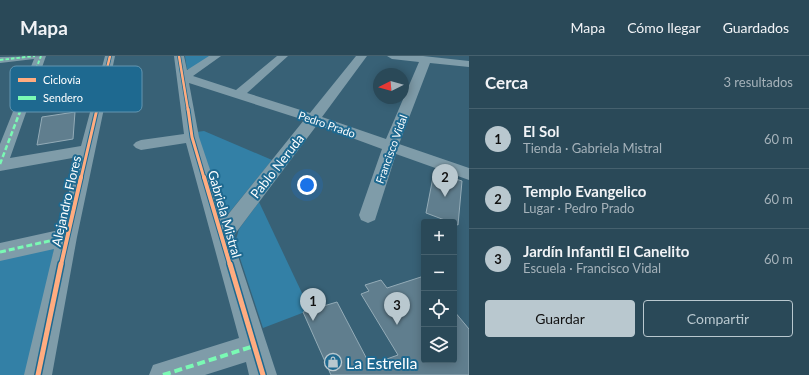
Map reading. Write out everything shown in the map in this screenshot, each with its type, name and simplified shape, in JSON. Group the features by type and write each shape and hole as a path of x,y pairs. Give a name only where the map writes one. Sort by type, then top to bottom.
{"street":[{"path":"0,60 35,56"},
{"path":"38,66 42,56"},
{"name":"Alejandro Flores","path":"108,66 110,56"},
{"name":"Gabriela Mistral","path":"179,56 184,77 192,137 262,375"},
{"path":"184,77 216,56"},
{"path":"239,94 283,56"},
{"name":"Pablo Neruda","path":"221,238 362,56"},
{"path":"392,56 468,66"},
{"name":"Francisco Vidal","path":"368,215 391,146 425,61"},
{"name":"Pedro Prado","path":"184,77 314,119 469,174"},
{"path":"0,165 20,112"},
{"name":"Alejandro Flores","path":"38,375 67,237 97,112"},
{"path":"141,145 192,137"},
{"path":"0,165 89,150"},
{"path":"0,252 67,237"},
{"path":"162,375 254,346"}],"shaded area":[{"path":"185,56 212,56 192,70 187,69"},
{"path":"204,131 272,160 229,213 220,211 196,132"},
{"path":"259,202 310,310 263,328 235,243 239,229"},
{"path":"55,245 28,375 0,375 0,257"}],"building":[{"path":"75,112 73,139 37,145 42,117"},
{"path":"434,172 462,181 458,225 457,219 442,219 426,213"},
{"path":"421,277 421,363 457,363 457,315 469,329 469,375 331,375 303,312 337,302 370,365 398,355 361,294 369,291 365,285 381,280 387,288"}],"marked path":[{"path":"0,60 35,56"},
{"path":"37,66 41,56"},
{"path":"0,164 20,112"},
{"path":"0,252 67,237"},
{"path":"163,375 254,346"}],"cycle path":[{"path":"108,66 110,56"},
{"path":"179,56 192,137 263,375"},
{"path":"38,375 67,237 97,112"}],"place":[{"name":"Templo Evangelico","path":"445,197"},
{"name":"El Sol","path":"313,321"},
{"name":"Jardín Infantil El Canelito","path":"397,325"},
{"name":"La Estrella","path":"333,362"}]}
